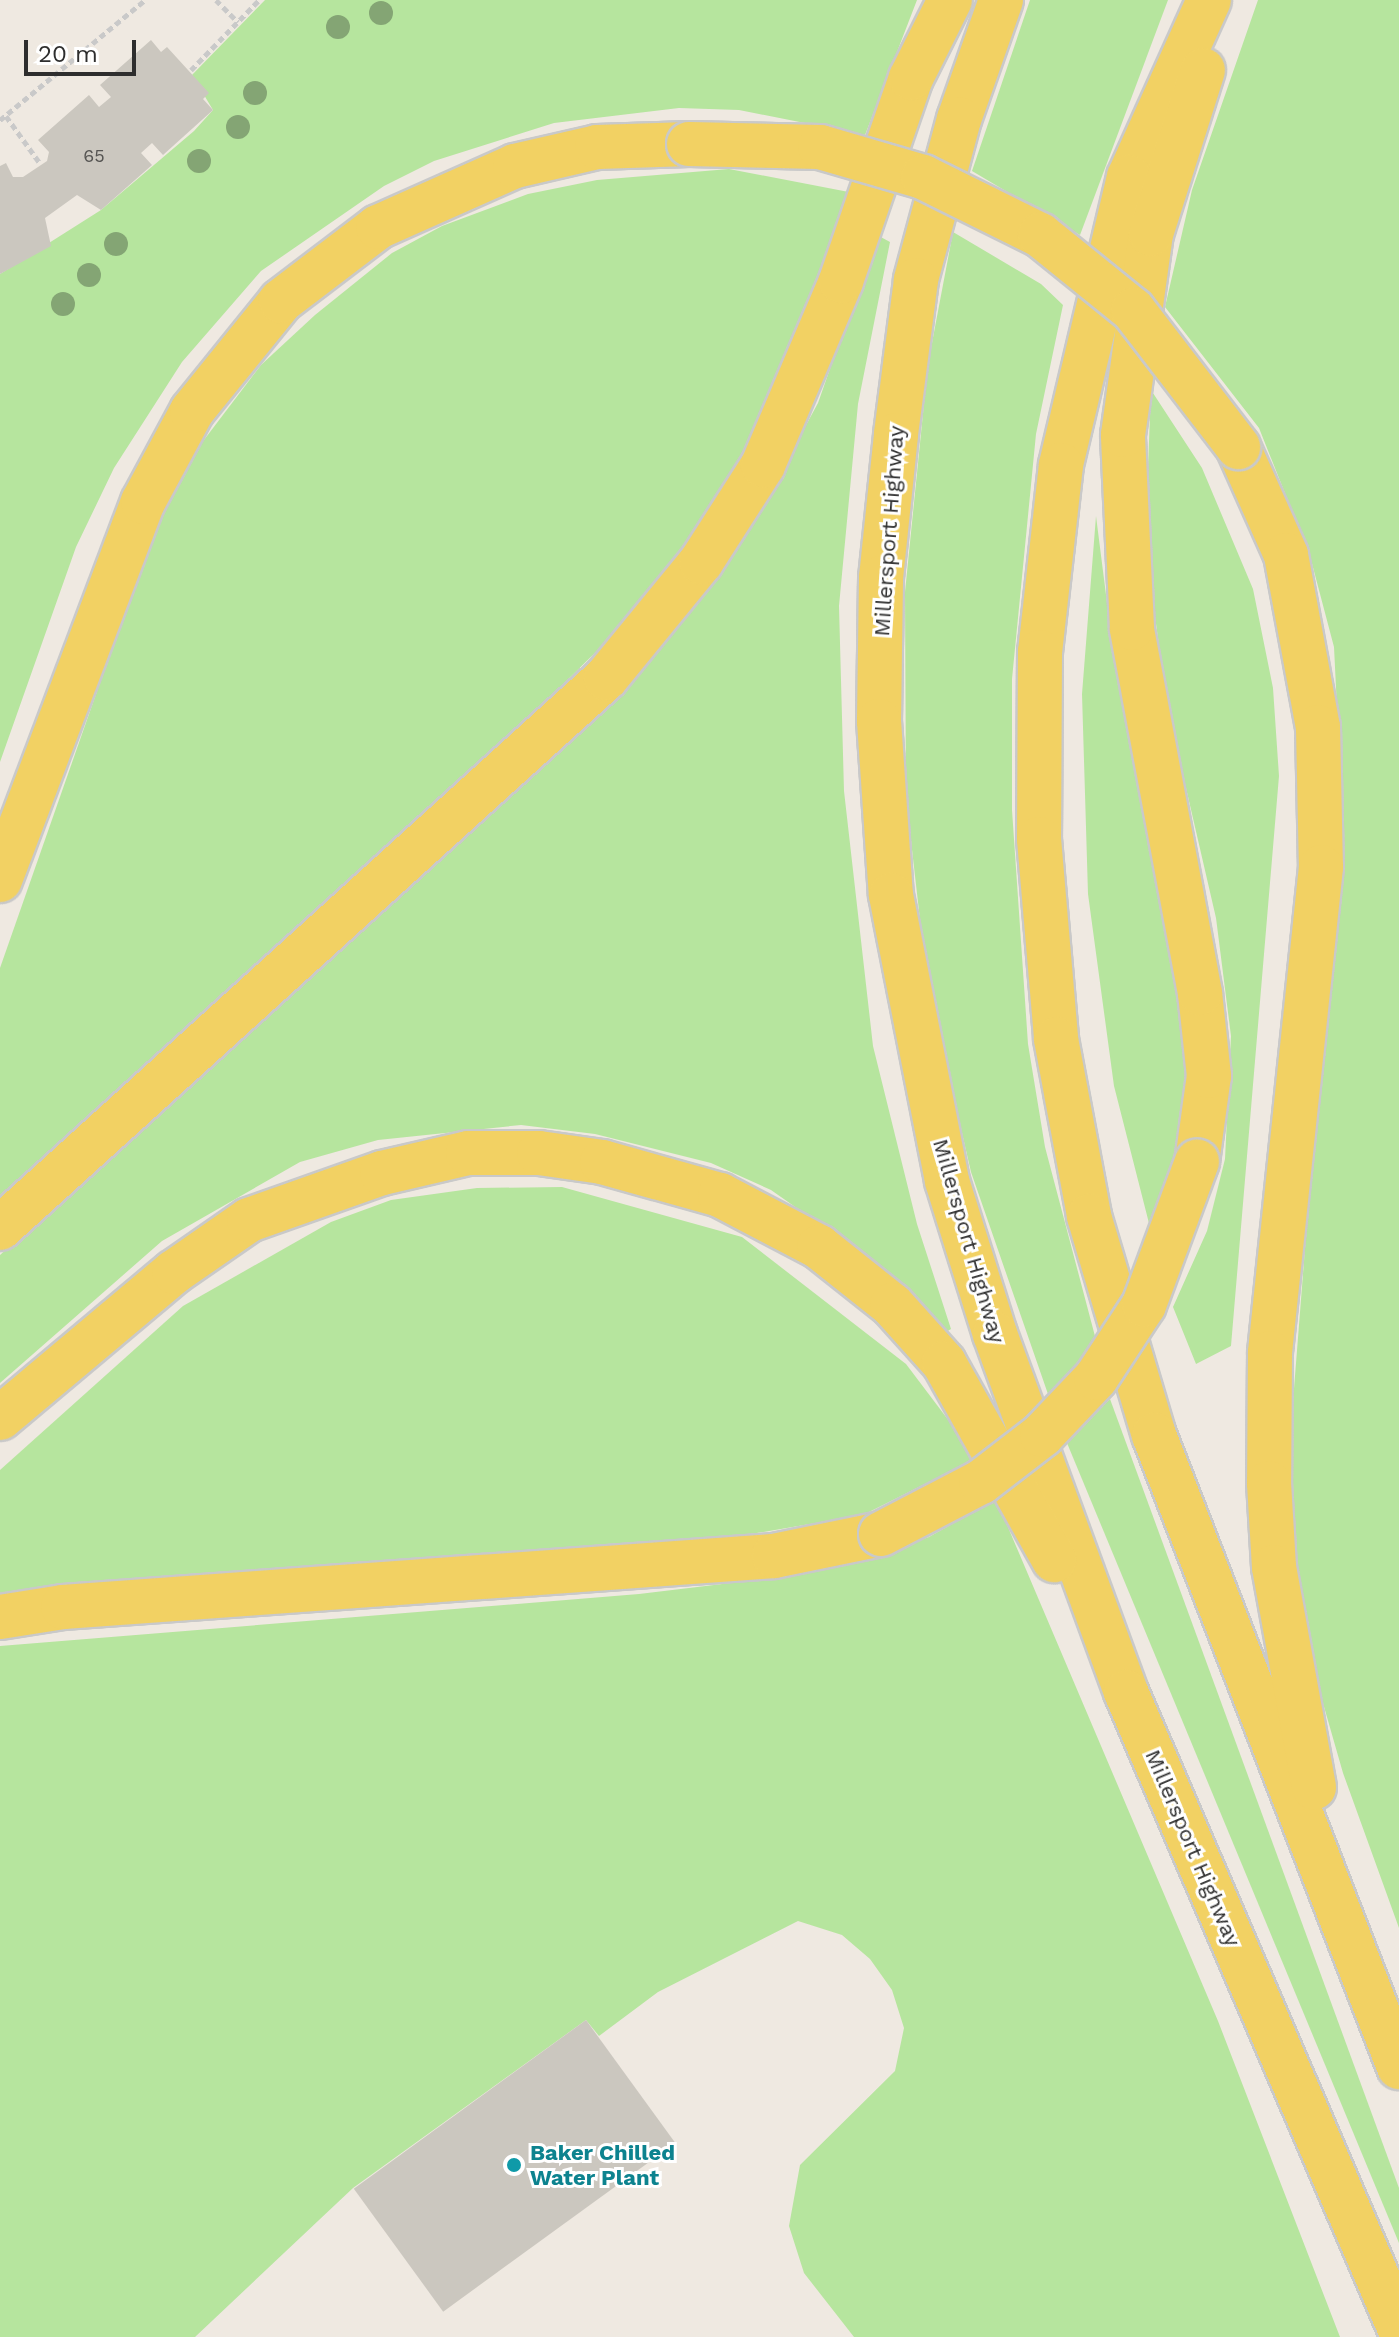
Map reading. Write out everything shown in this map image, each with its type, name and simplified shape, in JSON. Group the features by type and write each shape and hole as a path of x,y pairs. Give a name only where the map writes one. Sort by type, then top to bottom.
{"main road":[{"path":"0,1228 606,678 701,562 763,465 841,281 911,78 950,0"},
{"name":"Millersport Highway","path":"1001,0 959,119 916,280 896,435 881,578 879,721 891,895 947,1181 1126,1692 1343,2209 1399,2327"},
{"path":"1209,0 1129,177 1061,465 1040,652 1039,839 1056,1039 1089,1216 1154,1435 1331,1879 1394,2050"},
{"path":"0,1617 63,1607 774,1556 881,1534 981,1482 1042,1435 1096,1378 1144,1305 1197,1162 1209,1076 1200,993 1132,628 1123,435 1151,234 1200,81 1219,0"},
{"path":"0,880 143,502 192,411 281,301 378,227 515,166 597,147 689,144 820,147 923,177 1040,235 1133,310 1238,447 1286,555 1318,727 1321,867 1270,1353 1269,1483 1274,1567 1331,1879"},
{"path":"0,1418 174,1272 249,1220 382,1173 468,1153 602,1162 720,1195 765,1215 819,1247 892,1305 944,1363 1126,1692"},
{"path":"1343,2209 1369,2337"}],"path":[{"path":"39,162 3,118 145,0"},
{"path":"216,0 238,22"},
{"path":"191,70 259,0"}],"green space":[{"path":"265,0 917,0 865,135 739,110 679,108 554,123 434,161 384,186 261,271 182,362 114,468 76,547 0,762 0,274 101,210 194,131 213,110 192,75"},
{"path":"1030,0 1168,0 1080,235 972,171"},
{"path":"1258,0 1399,0 1399,1928 1343,1773 1294,1602 1287,1478 1341,789 1334,647 1310,556 1259,428 1165,307 1192,190"},
{"path":"729,169 854,193 782,373 732,477 698,527 606,642 485,761 0,1198 0,968 156,523 191,457 261,365 315,315 392,253 442,226 528,194 597,180"},
{"path":"953,232 1041,284 1063,305 1036,434 1012,679 1012,810 1028,1044 1045,1147 1096,1340 1049,1397 971,1172 927,981 906,797 905,592 928,364"},
{"path":"877,235 890,242 858,404 839,606 844,791 873,1046 917,1224 951,1329 941,1335 878,1265 771,1190 711,1163 595,1134 521,1125 378,1140 300,1162 162,1241 0,1383 0,1255 491,815 683,621 745,538 818,403"},
{"path":"1151,390 1202,468 1253,589 1273,688 1279,776 1231,1346 1196,1364 1173,1307 1207,1231 1225,1159 1231,1036 1216,918 1168,710 1145,545"},
{"path":"1096,516 1113,650 1190,1038 1178,1157 1153,1239 1114,1086 1088,894 1082,694"},
{"path":"562,1187 742,1237 906,1364 977,1458 863,1515 698,1543 0,1595 0,1470 183,1306 331,1222 391,1200 477,1188"},
{"path":"1110,1399 1399,2188 1399,2243 1067,1443"},
{"path":"996,1499 1218,2021 1340,2337 854,2337 804,2273 789,2226 800,2165 895,2071 904,2028 892,1990 870,1959 842,1935 798,1921 658,1992 599,2036 586,2020 353,2188 195,2337 0,2337 0,1646 639,1594 780,1577 862,1560 929,1537"}],"building":[{"path":"151,40 161,52 167,47 209,93 203,99 213,110 163,155 152,143 141,153 152,165 101,210 77,195 45,218 51,246 0,274 0,166 6,163 13,177 23,177 47,161 49,152 38,140 89,95 99,107 111,97 100,85"},
{"name":"Baker Chilled Water Plant","path":"586,2020 675,2143 443,2312 354,2189"}],"place":[{"name":"Baker Chilled Water Plant","path":"514,2165"}]}
